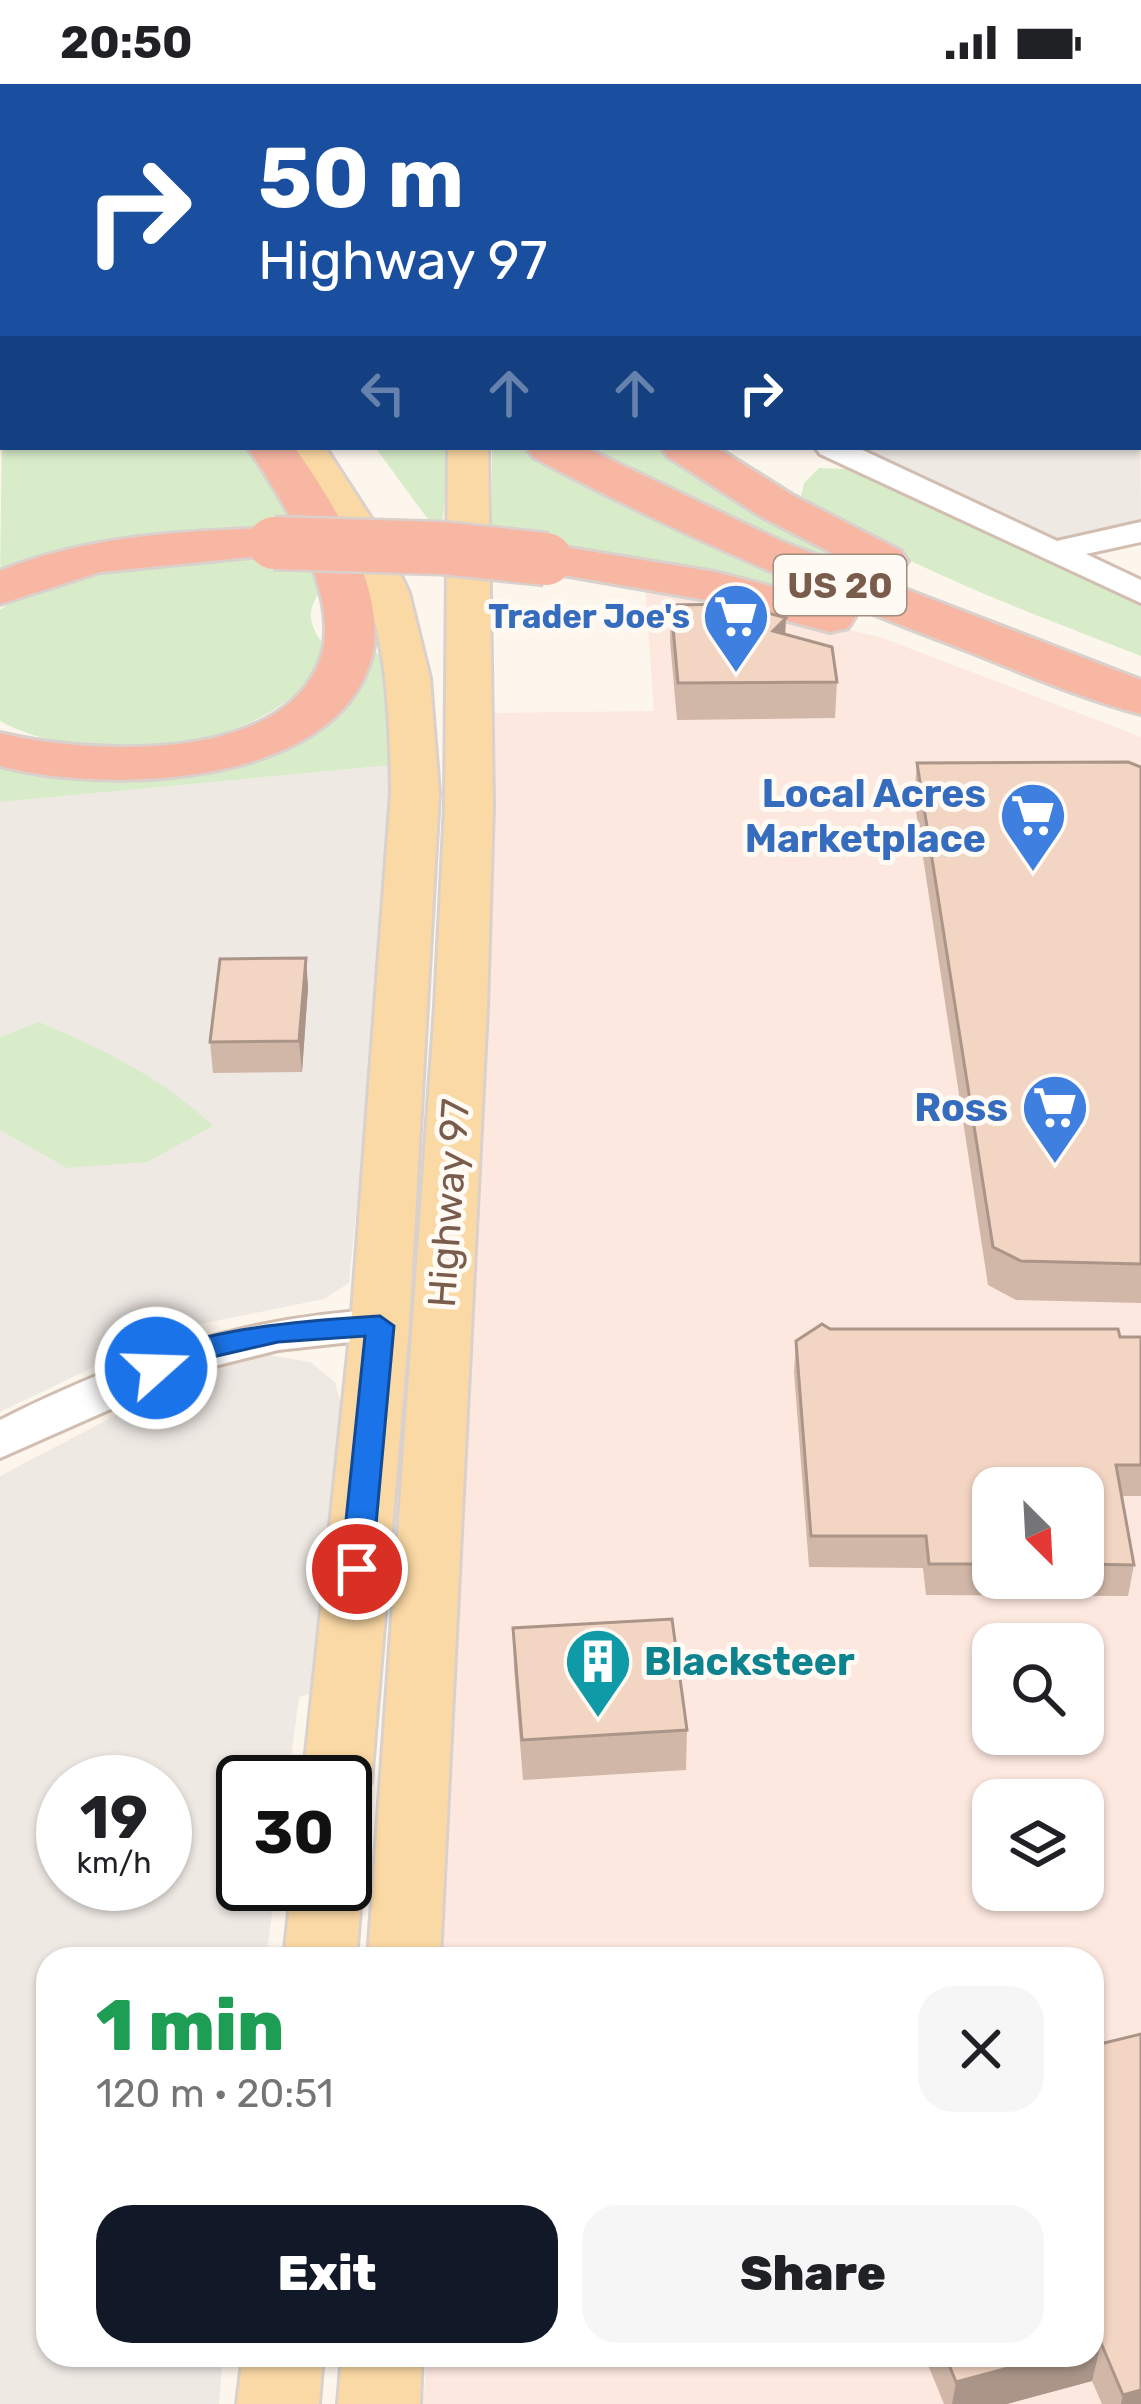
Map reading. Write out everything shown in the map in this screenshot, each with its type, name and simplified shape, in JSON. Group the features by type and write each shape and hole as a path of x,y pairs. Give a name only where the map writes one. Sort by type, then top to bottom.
{"highway":[{"path":"0,749 26,759 82,768 195,759 276,731 324,698 346,659 350,615 320,528 272,450"},
{"path":"295,450 332,492"},
{"name":"US 20","path":"555,450 651,502 799,568 1141,698"},
{"name":"US 20","path":"688,450 777,506 872,555 1141,671"},
{"path":"0,590 103,557 202,545 406,546 546,559 763,599 882,632 1141,720"}],"main road":[{"path":"307,450 357,529 390,598 412,705 415,793 402,1011 420,1122 409,1304 418,1318 410,1327"},
{"name":"Highway 97","path":"341,1755 461,1007 469,806 468,450"},
{"name":"Highway 97","path":"404,1947 410,1327"},
{"path":"321,1947 324,1911"},
{"path":"278,2404 282,2367"},
{"path":"380,2404 382,2367"}],"street":[{"path":"837,450 1141,593"},
{"path":"1052,552 1141,532"},
{"path":"0,1441 75,1402 196,1351 278,1332 410,1327"}],"shaded area":[{"path":"865,450 1140,450 1141,522 1053,538"},
{"path":"645,586 880,637 1141,737 1141,2404 423,2404 426,2367 1104,2367 1104,1947 442,1947 468,1383 486,713 654,711"},
{"path":"393,765 377,1009 349,1283 324,1299 201,1324 142,1344 0,1412 0,802"},
{"path":"262,1354 310,1362 335,1382 341,1404 310,1694 299,1697 291,1755 216,1755 216,1911 272,1911 268,1947 36,1947 36,2367 222,2367 219,2404 0,2404 0,1476 181,1381"}],"green space":[{"path":"2,450 250,450 304,534 0,579"},
{"path":"377,450 450,450 441,537"},
{"path":"492,450 528,450 556,468 951,641 793,590 692,569 492,540"},
{"path":"589,450 672,450 762,510 909,587 901,592 845,572"},
{"path":"819,468 848,469 1141,605 1141,656 966,586 840,524 800,500 804,483"},
{"path":"307,555 320,592 311,621 326,648 311,677 280,706 245,725 161,746 116,748 34,735 0,721 0,610 31,591 67,577 148,562"},
{"path":"375,651 385,660 393,765 0,802 0,763 41,775 99,780 157,778 198,768 244,742"},
{"path":"39,1022 131,1066 213,1126 147,1162 67,1168 0,1130 0,1037"}],"building":[{"path":"736,604 786,618 773,631 832,647 837,682 678,683 671,605"},
{"path":"1128,762 1141,767 1141,1264 1021,1261 993,1247 917,763"},
{"path":"306,958 299,1041 210,1042 220,959"},
{"path":"822,1324 830,1329 1118,1329 1120,1337 1141,1337 1141,1465 1116,1465 1134,1565 1104,1564 1104,1467 972,1467 972,1564 929,1564 926,1536 811,1536 796,1341"},
{"name":"Blacksteer","path":"672,1619 687,1730 522,1740 513,1628"},
{"path":"1141,2034 1141,2390 1123,2395 1104,2350 1104,2043"},
{"path":"950,2367 1012,2367 956,2382"}],"place":[{"name":"Trader Joe's","path":"736,675"},
{"name":"Local Acres Marketplace","path":"1033,874"},
{"name":"Ross","path":"1055,1166"},
{"name":"Blacksteer","path":"598,1720"}],"route":[{"path":"156,1368 196,1351 278,1332 380,1326 357,1569"}]}
